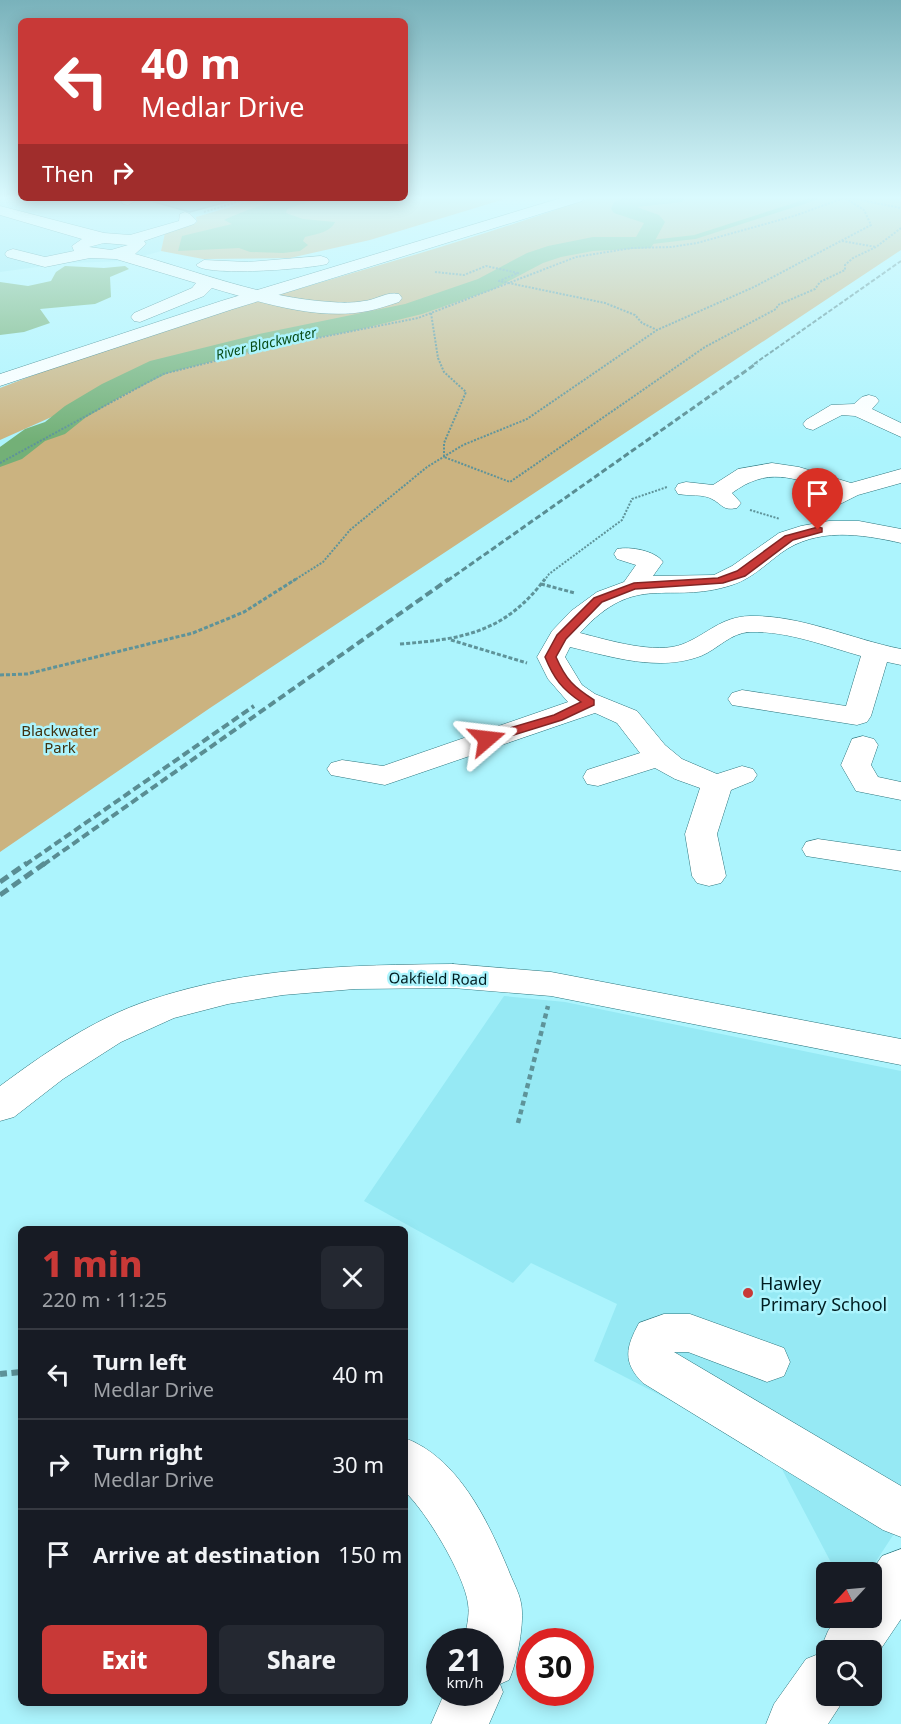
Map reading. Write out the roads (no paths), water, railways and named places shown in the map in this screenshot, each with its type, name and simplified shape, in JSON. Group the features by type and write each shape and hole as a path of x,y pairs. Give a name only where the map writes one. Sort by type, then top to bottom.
{"street":[{"path":"227,278 303,303 333,309 356,309 393,298"},
{"path":"0,380 280,278"},
{"path":"140,317 293,278"},
{"path":"0,367 140,317 198,292 204,287 205,279 256,289"},
{"path":"813,424 838,409 864,406 901,431"},
{"path":"686,489 724,497 745,475 762,471 785,472 818,478 850,490"},
{"path":"825,529 822,514 831,499 850,490 901,476"},
{"path":"708,876 701,834 729,779 674,767 660,757 627,717 611,708 590,703 569,689 557,672 551,657 561,637 598,600 634,586 720,581 741,574 789,538 825,529 877,531 901,536"},
{"path":"626,554 651,562 634,586"},
{"path":"561,637 644,654 672,654 692,650 722,629 748,624 789,628 889,655 857,716 742,699"},
{"path":"342,769 385,776 558,717 590,703"},
{"path":"863,745 856,765 867,784 892,790"},
{"path":"598,777 660,757"},
{"path":"818,849 901,861"},
{"name":"Oakfield Road","path":"0,1107 48,1069 108,1033 162,1010 228,992 283,983 355,977 453,976 551,984 901,1052"},
{"path":"767,1362 690,1333 676,1332 655,1337 650,1344 648,1354 654,1365 665,1373 901,1513"},
{"path":"408,1464 431,1483 470,1540 495,1604 493,1628"},
{"path":"882,1601 901,1574"},
{"path":"794,1724 816,1693"},
{"path":"459,1724 468,1706"}],"waterway":[{"name":"River Blackwater","path":"0,458 12,453 35,435 55,428 75,412 112,390 159,367 259,342 357,323 413,309 496,278"}],"railway":[{"path":"754,364 876,278"},
{"path":"447,581 757,363"},
{"path":"43,865 449,579"},
{"path":"25,865 254,706"},
{"path":"0,882 27,863"},
{"path":"0,895 45,863"}],"place":[{"name":"Hawley Primary School","path":"748,1293"}],"park label":[{"name":"Blackwater Park","path":"60,738"}]}
